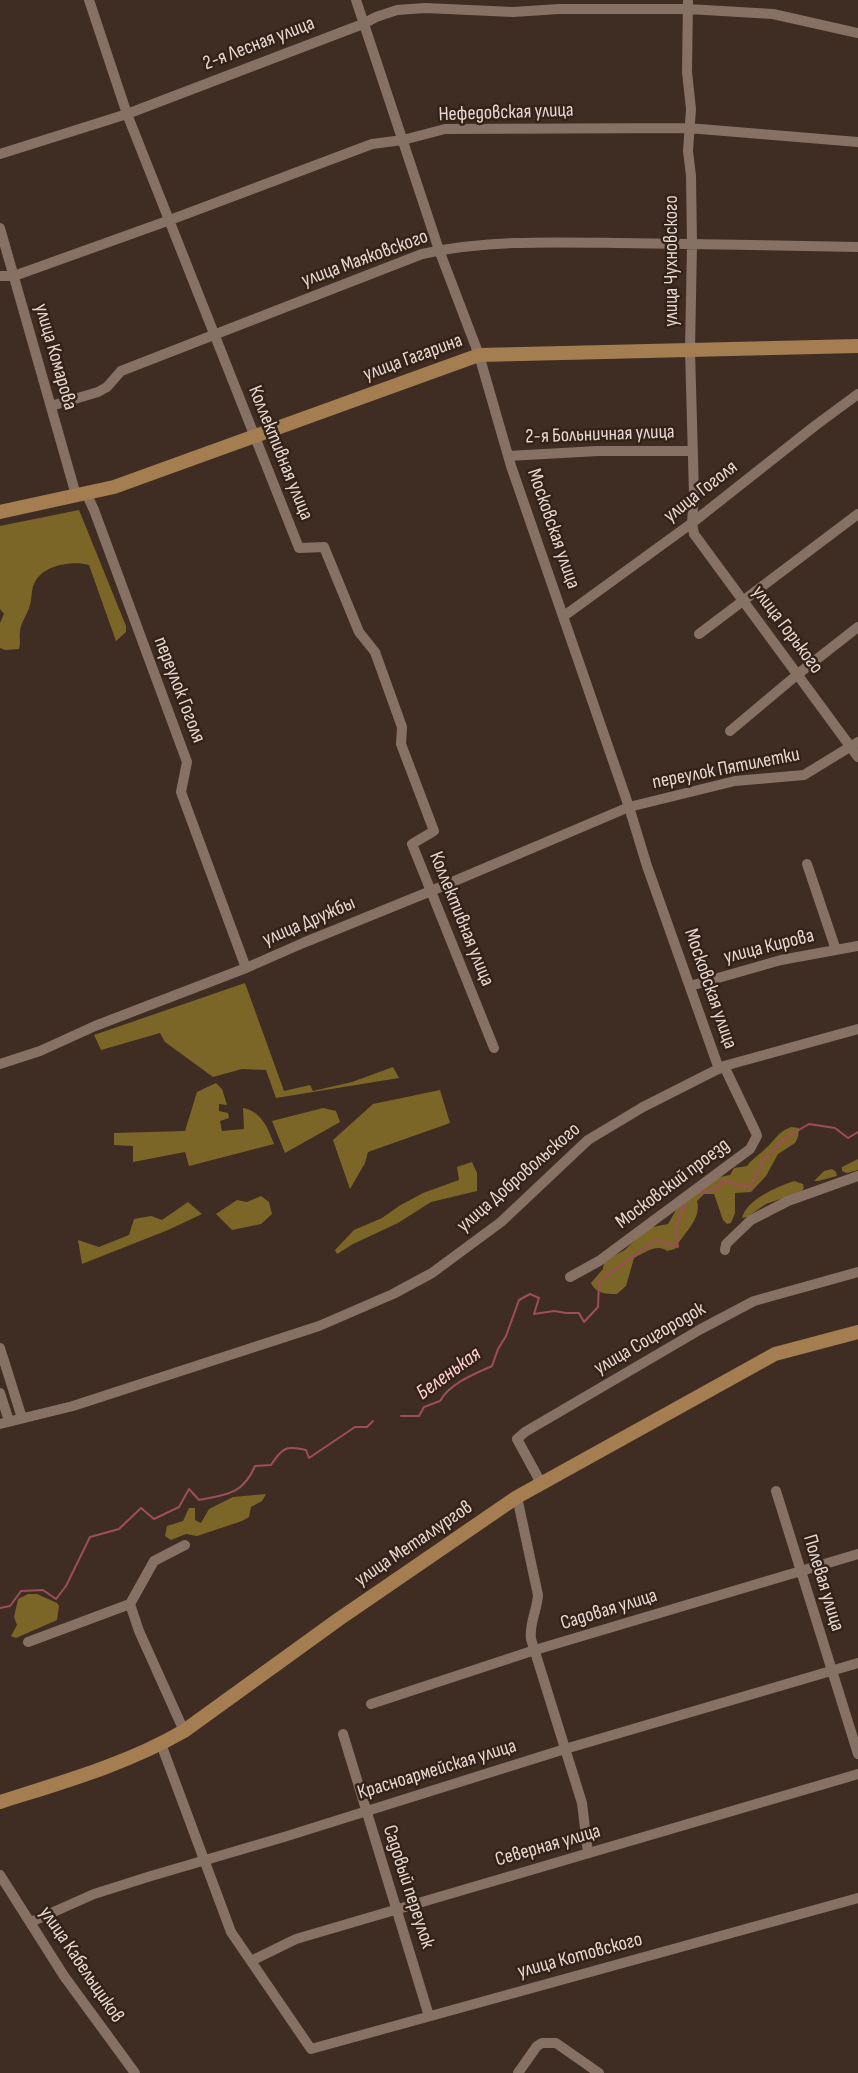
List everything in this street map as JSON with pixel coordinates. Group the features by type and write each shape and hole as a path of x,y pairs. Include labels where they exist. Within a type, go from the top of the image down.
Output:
{"main road":[{"name":"улица Гагарина","path":"0,512 114,487 479,355 858,346"},
{"name":"улица Металлургов","path":"0,1802 89,1775 162,1744 184,1731 339,1619 517,1497 775,1354 858,1332"}],"street":[{"name":"Коллективная улица","path":"89,0 127,114 298,548 324,547 359,632 375,652 402,728 401,744 434,831 412,844 494,1048"},
{"name":"Московская улица","path":"356,0 439,250 479,355 508,456 629,807 647,867 721,1067"},
{"name":"2-я Лесная улица","path":"0,154 127,114 397,10 424,8 513,12 688,5 772,14 858,33"},
{"name":"улица Чухновского","path":"688,5 687,72 692,109 688,128 692,244 690,350 694,494 692,523"},
{"name":"Нефедовская улица","path":"0,276 14,276 372,144 403,140 445,129 688,128 858,141"},
{"name":"улица Комарова","path":"0,228 51,406 81,494"},
{"name":"улица Маяковского","path":"51,406 98,392 107,387 121,371 422,254 439,250 557,242 858,247"},
{"name":"улица Гоголя","path":"564,616 692,523 858,394"},
{"name":"2-я Больничная улица","path":"508,456 598,451 692,451"},
{"name":"переулок Гоголя","path":"81,494 94,510 187,762 181,792 246,968"},
{"path":"699,634 858,514"},
{"name":"улица Горького","path":"692,523 694,534 798,674 854,744 858,757"},
{"path":"730,731 858,627"},
{"name":"переулок Пятилетки","path":"629,807 735,781 804,775 854,744"},
{"name":"улица Дружбы","path":"0,1064 40,1051 95,1026 246,968 629,807"},
{"path":"807,864 836,950"},
{"name":"улица Кирова","path":"690,986 781,960 858,946"},
{"name":"улица Добровольского","path":"4,1422 73,1406 319,1326 393,1294 432,1273 501,1222 588,1140 643,1107 721,1067 858,1029"},
{"name":"Московский проезд","path":"570,1276 598,1261 750,1149 756,1133 721,1067"},
{"path":"725,1250 726,1244 751,1220 788,1201 858,1176"},
{"name":"улица Соцгородок","path":"541,1483 516,1439 525,1432 701,1329 754,1301 858,1272"},
{"path":"0,1348 22,1418"},
{"path":"0,1393 4,1422"},
{"name":"Полевая улица","path":"776,1491 858,1754"},
{"path":"517,1497 538,1595 537,1608 529,1629 582,1803 588,1853"},
{"path":"28,1642 129,1604 154,1561 185,1545"},
{"name":"Садовая улица","path":"371,1704 535,1650 858,1554"},
{"path":"129,1604 184,1731"},
{"name":"Красноармейская улица","path":"31,1922 94,1894 565,1749 858,1663"},
{"name":"Садовый переулок","path":"342,1734 429,2016"},
{"path":"162,1744 231,1932 251,1961"},
{"name":"Северная улица","path":"251,1961 296,1939 858,1774"},
{"name":"улица Кабельщиков","path":"0,1875 64,1976 135,2073"},
{"name":"улица Котовского","path":"251,1961 312,2049 858,1898"},
{"path":"518,2073 534,2049 542,2043 556,2043 599,2073"}],"shaded area":[{"path":"79,510 126,626 126,632 116,641 89,565 75,563 59,565 45,571 35,582 30,605 21,628 19,649 0,648 0,623 4,614 0,609 0,526"},
{"path":"245,983 284,1091 310,1085 313,1091 352,1082 393,1067 399,1078 276,1098 266,1070 242,1069 213,1077 165,1042 160,1033 101,1050 94,1035"},
{"path":"216,1083 222,1089 227,1105 219,1104 219,1111 228,1113 229,1118 220,1121 222,1131 244,1129 243,1108 259,1116 274,1144 189,1166 185,1152 133,1162 133,1146 114,1145 114,1133 185,1131 197,1092"},
{"path":"440,1090 450,1123 368,1152 365,1163 350,1189 333,1140 373,1104"},
{"path":"323,1108 336,1111 340,1122 285,1153 272,1121"},
{"path":"791,1127 799,1128 795,1143 778,1154 766,1176 751,1192 735,1193 735,1213 731,1223 727,1224 723,1220 714,1194 704,1194 697,1201 698,1208 694,1220 675,1249 667,1251 655,1248 634,1258 626,1286 617,1294 602,1293 593,1287 591,1283 603,1269 604,1261 625,1250 647,1228 668,1224 680,1203 715,1178 730,1175 734,1168 747,1166 779,1134"},
{"path":"858,1159 858,1170 847,1173 842,1171 842,1167"},
{"path":"472,1162 477,1173 477,1191 431,1202 398,1223 337,1254 335,1250 354,1230 382,1218 423,1193 459,1180 457,1167"},
{"path":"832,1169 837,1176 814,1181 824,1171"},
{"path":"794,1181 803,1184 804,1188 801,1192 766,1204 742,1218 745,1211 756,1200 771,1190"},
{"path":"261,1196 269,1202 272,1214 261,1224 232,1230 216,1214 237,1200 247,1202"},
{"path":"188,1202 202,1214 82,1264 78,1240 99,1247 129,1235 134,1219 151,1216 162,1220"},
{"path":"266,1494 262,1501 251,1507 249,1517 242,1521 197,1536 186,1534 171,1540 165,1536 167,1526 183,1521 189,1508 195,1508 195,1520 201,1523 209,1509 233,1497"},
{"path":"28,1594 37,1594 57,1603 59,1606 57,1620 16,1638 11,1636 17,1625 14,1617 18,1599"}],"waterway":[{"name":"Беленькая","path":"699,1193 717,1189 722,1181 750,1187 765,1158 787,1137 809,1124 835,1128 848,1138 858,1132"},
{"name":"Беленькая","path":"401,1416 419,1416 424,1407 440,1401 449,1389 492,1366 519,1300 530,1294 539,1298 534,1314 554,1311 579,1313 584,1322 598,1307 599,1281 656,1240 678,1247 676,1227 686,1202"},
{"name":"Беленькая","path":"0,1608 10,1606 21,1591 43,1590 56,1599 66,1586 90,1537 119,1529 141,1508 154,1519 179,1507 189,1489 199,1500 233,1492 245,1482 255,1466 271,1465 285,1449 306,1450 309,1458 355,1427 367,1427 373,1421"}]}
